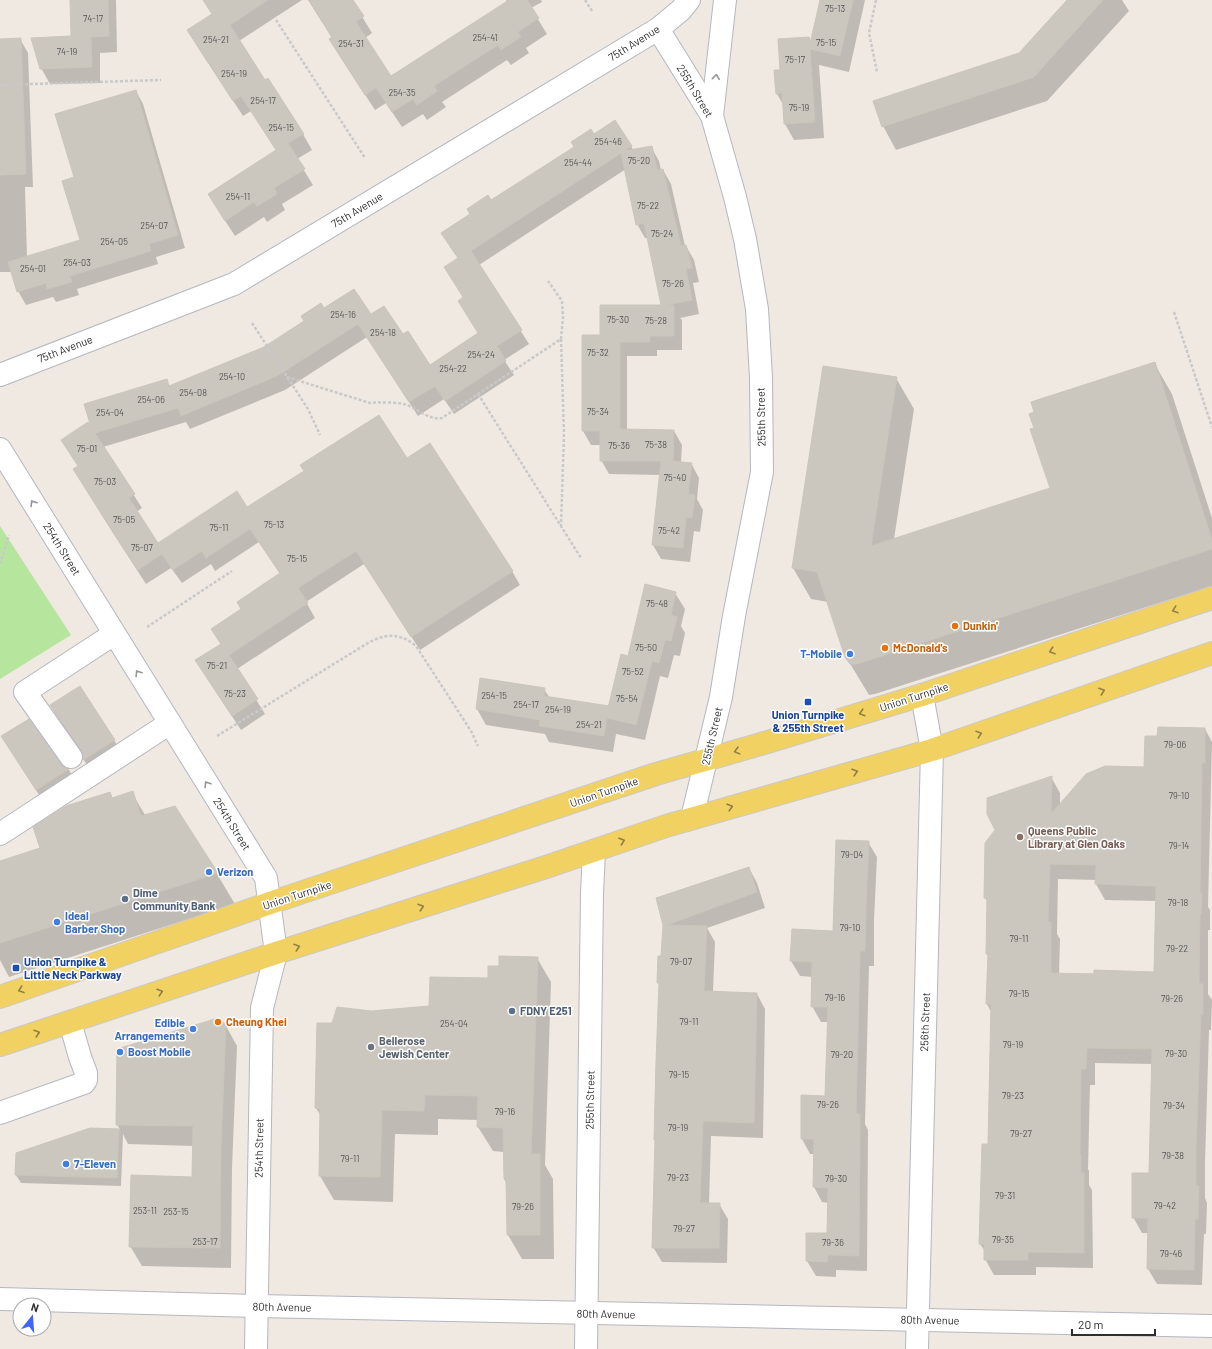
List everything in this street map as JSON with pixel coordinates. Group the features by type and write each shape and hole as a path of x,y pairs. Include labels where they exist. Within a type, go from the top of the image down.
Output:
{"main road":[{"name":"Union Turnpike","path":"0,998 270,904 656,774 922,695 1212,598"},
{"path":"0,1045 276,953 546,867 692,818 932,750 1212,653"}],"street":[{"name":"75th Avenue","path":"0,375 234,284 658,29 681,10 689,0"},
{"path":"712,116 725,0"},
{"name":"255th Street","path":"658,29 712,116 744,232 757,309 760,378 762,472 734,616 721,697 692,818"},
{"name":"254th Street","path":"0,449 266,878 276,953 262,1008 256,1349"},
{"path":"71,757 25,692 114,634"},
{"name":"256th Street","path":"917,1349 932,750 922,695"},
{"path":"0,834 170,723"},
{"name":"255th Street","path":"586,1349 592,899 594,850"},
{"path":"0,1113 84,1083 86,1080 86,1073 70,1022"},
{"name":"80th Avenue","path":"0,1299 587,1314 1212,1326"}],"path":[{"path":"586,0 592,11"},
{"path":"876,0 869,33 877,72"},
{"path":"276,20 365,158"},
{"path":"0,85 161,80"},
{"path":"548,281 562,301 563,317 561,339 564,434 561,526"},
{"path":"1174,312 1212,427"},
{"path":"252,323 308,409 316,423 320,435"},
{"path":"287,377 370,403 379,402 406,405 434,419 442,418 561,339"},
{"path":"478,394 581,558"},
{"path":"0,564 9,536"},
{"path":"147,627 232,571"},
{"path":"217,736 376,638 386,636 409,640 416,646 471,731 478,746"}],"green space":[{"path":"0,526 71,635 0,679"}],"building":[{"path":"70,0 108,0 109,36 91,37 92,67 40,69 31,38 71,36"},
{"path":"203,0 268,0 230,25 265,80 268,78 304,134 288,143 305,169 274,188 277,194 257,206 254,202 225,221 208,194 276,150 241,96 233,101 211,67 211,64 209,64 187,30 212,14"},
{"path":"309,0 353,0 364,16 356,22 391,76 509,0 527,0 539,18 518,32 521,37 501,50 498,45 434,86 437,91 417,105 413,99 392,112 376,88 365,95 329,39 332,37"},
{"path":"820,0 853,0 840,56 810,49 815,122 784,124 782,93 776,94 774,70 780,70 778,39 809,37 810,44"},
{"path":"1067,0 1103,0 1034,77 882,127 873,101 1019,53"},
{"path":"21,38 26,174 0,175 0,39"},
{"path":"136,90 178,235 149,244 151,251 70,276 72,282 47,289 46,283 17,292 8,262 80,240 62,181 74,177 55,114"},
{"path":"615,120 632,146 624,151 652,146 657,170 663,169 681,246 686,245 692,268 686,269 692,300 667,305 674,305 674,336 650,336 650,342 620,342 620,429 674,430 673,461 692,463 688,494 695,495 692,518 686,517 683,548 652,545 661,461 600,461 600,431 582,431 582,335 600,335 600,305 661,305 644,223 636,225 621,153 471,251 522,330 497,346 506,361 445,401 435,386 409,402 358,324 277,376 181,416 178,408 95,433 135,494 129,498 158,543 237,491 247,507 304,471 300,465 379,415 407,458 430,443 513,571 411,637 356,551 298,588 308,603 229,655 258,699 232,716 195,660 221,644 211,629 241,609 237,602 280,573 250,529 206,558 202,551 173,570 162,554 138,570 73,469 78,466 61,440 88,422 91,427 84,404 167,379 169,386 264,347 304,321 301,316 321,303 324,308 354,289 371,314 384,306 403,334 408,331 430,365 478,333 458,301 463,297 444,267 458,258 441,233 470,214 467,209 488,195 491,200 574,147 571,142 591,129 594,134"},
{"path":"1155,362 1212,540 1212,549 857,664 850,664 845,657 817,572 792,568 823,366 897,377 871,546 1050,488 1030,429 1034,428 1029,414 1034,412 1031,402"},
{"path":"645,584 676,592 671,615 677,617 671,641 665,640 659,663 652,661 636,725 607,718 604,736 539,726 540,720 476,709 480,678 545,688 544,696 608,706 621,654 628,656"},
{"path":"80,686 115,740 83,760 81,750 50,705"},
{"path":"29,719 61,764 65,768 69,769 36,790 1,736"},
{"path":"1158,727 1205,728 1205,763 1202,763 1200,893 1202,893 1200,914 1199,984 1203,984 1203,1015 1201,1014 1196,1146 1196,1186 1199,1186 1198,1219 1195,1219 1194,1270 1147,1269 1148,1218 1132,1218 1132,1173 1149,1173 1152,1049 1087,1048 1086,1069 1081,1069 1080,1155 1081,1173 1084,1173 1084,1253 1028,1252 1028,1260 984,1260 984,1244 979,1244 982,1144 988,1144 991,1004 986,1004 988,954 986,954 987,898 984,898 985,843 995,830 987,814 987,798 1052,776 1051,814 1086,774 1105,766 1144,767 1145,736 1157,736","holes":["1050,864 1096,865 1095,884 1156,886 1154,972 1094,970 1094,974 1051,973 1051,922 1048,922"]},
{"path":"133,791 141,816 175,806 218,873 0,943 0,861 40,848 33,827 66,806 110,792 112,798"},
{"path":"836,840 869,841 865,951 860,951 856,1114 860,1114 859,1256 828,1255 827,1262 806,1261 806,1233 827,1233 828,1188 813,1187 814,1139 801,1139 801,1095 825,1096 828,1007 811,1007 812,962 790,961 792,929 833,931"},
{"path":"749,867 757,892 667,925 707,926 704,991 757,993 754,1123 703,1121 700,1203 720,1203 719,1248 652,1248 659,983 657,983 658,956 661,956 663,925 656,898"},
{"path":"499,956 538,957 531,1154 540,1154 540,1235 507,1235 503,1128 477,1127 478,1096 425,1095 424,1111 382,1110 380,1177 319,1176 320,1109 315,1108 317,1023 332,1023 337,1007 371,1011 429,1006 430,977 488,978 488,966 499,966"},
{"path":"218,1018 226,1025 221,1147 220,1248 129,1247 131,1175 192,1177 193,1126 116,1125 117,1049"},
{"name":"7-Eleven","path":"90,1128 119,1129 117,1178 15,1175 16,1153"}],"place":[{"name":"Dunkin'","path":"955,626"},
{"name":"McDonald's","path":"885,648"},
{"name":"T-Mobile","path":"850,654"},
{"name":"Union Turnpike & 255th Street","path":"808,702"},
{"name":"Queens Public Library at Glen Oaks","path":"1020,837"},
{"name":"Verizon","path":"209,872"},
{"name":"Dime Community Bank","path":"125,899"},
{"name":"Ideal Barber Shop","path":"57,922"},
{"name":"Union Turnpike & Little Neck Parkway","path":"16,968"},
{"name":"FDNY E251","path":"512,1011"},
{"name":"Cheung Khei","path":"218,1022"},
{"name":"Edible Arrangements","path":"193,1029"},
{"name":"Bellerose Jewish Center","path":"371,1047"},
{"name":"Boost Mobile","path":"120,1052"},
{"name":"7-Eleven","path":"66,1164"}]}
